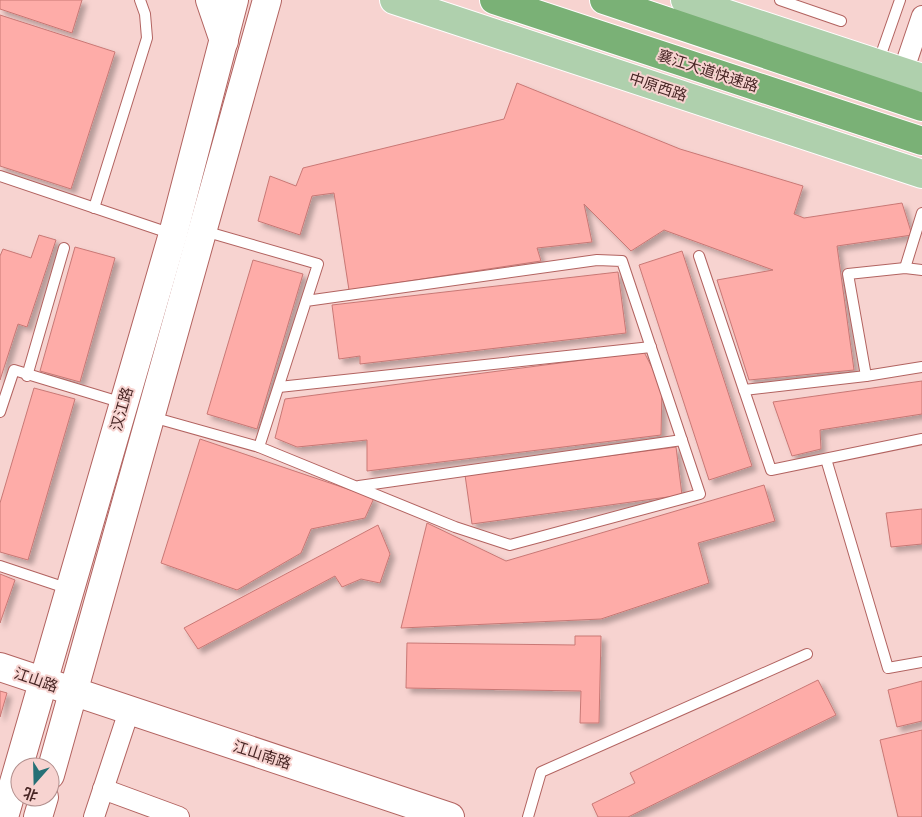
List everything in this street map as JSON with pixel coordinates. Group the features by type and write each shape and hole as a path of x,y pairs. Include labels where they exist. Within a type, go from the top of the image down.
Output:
{"highway":[{"name":"襄江大道快速路","path":"494,0 922,141"},
{"path":"604,0 922,107"}],"main road":[{"path":"210,0 224,41"},
{"name":"汉江路","path":"4,817 173,234 234,0"},
{"name":"汉江路","path":"55,757 267,0"},
{"path":"255,47 281,0"},
{"name":"中原西路","path":"394,0 922,174"},
{"path":"695,2 912,75"},
{"name":"江山路","path":"0,667 73,692"},
{"name":"江山南路","path":"73,692 450,817"}],"street":[{"path":"912,75 922,16"},
{"path":"94,817 129,711"},
{"path":"103,789 179,817"}],"lane":[{"path":"94,208 147,38 145,14 140,0"},
{"path":"780,0 841,20"},
{"path":"878,64 900,0"},
{"path":"0,176 173,234"},
{"path":"905,268 922,213"},
{"path":"203,231 318,264 259,447"},
{"path":"27,376 64,248"},
{"path":"698,256 771,470 922,439"},
{"path":"150,417 259,447 455,527 510,545 700,494 622,261 597,260 306,300"},
{"path":"866,376 848,274 905,268 922,270"},
{"path":"279,387 651,347"},
{"path":"744,390 866,376 922,367"},
{"path":"0,412 14,370 27,376 124,404"},
{"path":"357,487 682,440"},
{"path":"826,459 888,668 922,662"},
{"path":"0,566 70,590"},
{"path":"528,817 541,772 807,654"}],"building":[{"path":"0,0 82,0 72,33 0,9"},
{"path":"0,15 115,52 71,189 0,166"},
{"path":"517,83 680,149 803,186 794,214 804,218 902,203 912,235 837,246 854,370 749,380 717,280 773,270 664,230 631,251 584,204 592,242 537,248 541,261 349,290 334,193 312,196 300,235 258,221 270,176 296,186 303,168 504,119"},
{"path":"39,235 56,240 27,327 18,324 0,380 0,256 3,249 31,258"},
{"path":"75,247 115,258 80,382 40,371"},
{"path":"682,251 752,466 709,480 639,265"},
{"path":"253,260 303,274 257,429 207,414"},
{"path":"618,272 626,333 360,364 360,356 339,359 332,305"},
{"path":"644,352 662,387 661,435 367,471 367,440 297,447 275,438 285,399"},
{"path":"922,381 922,414 820,430 821,449 792,456 773,402"},
{"path":"34,388 75,399 28,560 0,552 0,503"},
{"path":"200,439 374,498 365,518 311,529 301,553 237,590 161,563"},
{"path":"676,447 682,495 472,524 465,475"},
{"path":"764,485 775,521 698,543 709,583 601,619 401,628 427,523 506,561"},
{"path":"922,509 922,544 891,547 886,513"},
{"path":"378,525 390,554 380,583 361,579 342,587 335,576 198,649 184,628"},
{"path":"0,574 15,580 0,623"},
{"path":"575,636 601,636 599,723 580,723 581,691 406,688 407,643 575,645"},
{"path":"818,680 836,715 628,817 598,817 592,804 635,783 630,773"},
{"path":"922,681 922,721 897,727 888,690"},
{"path":"0,691 7,693 0,717"},
{"path":"922,730 922,817 898,817 880,740"}]}
